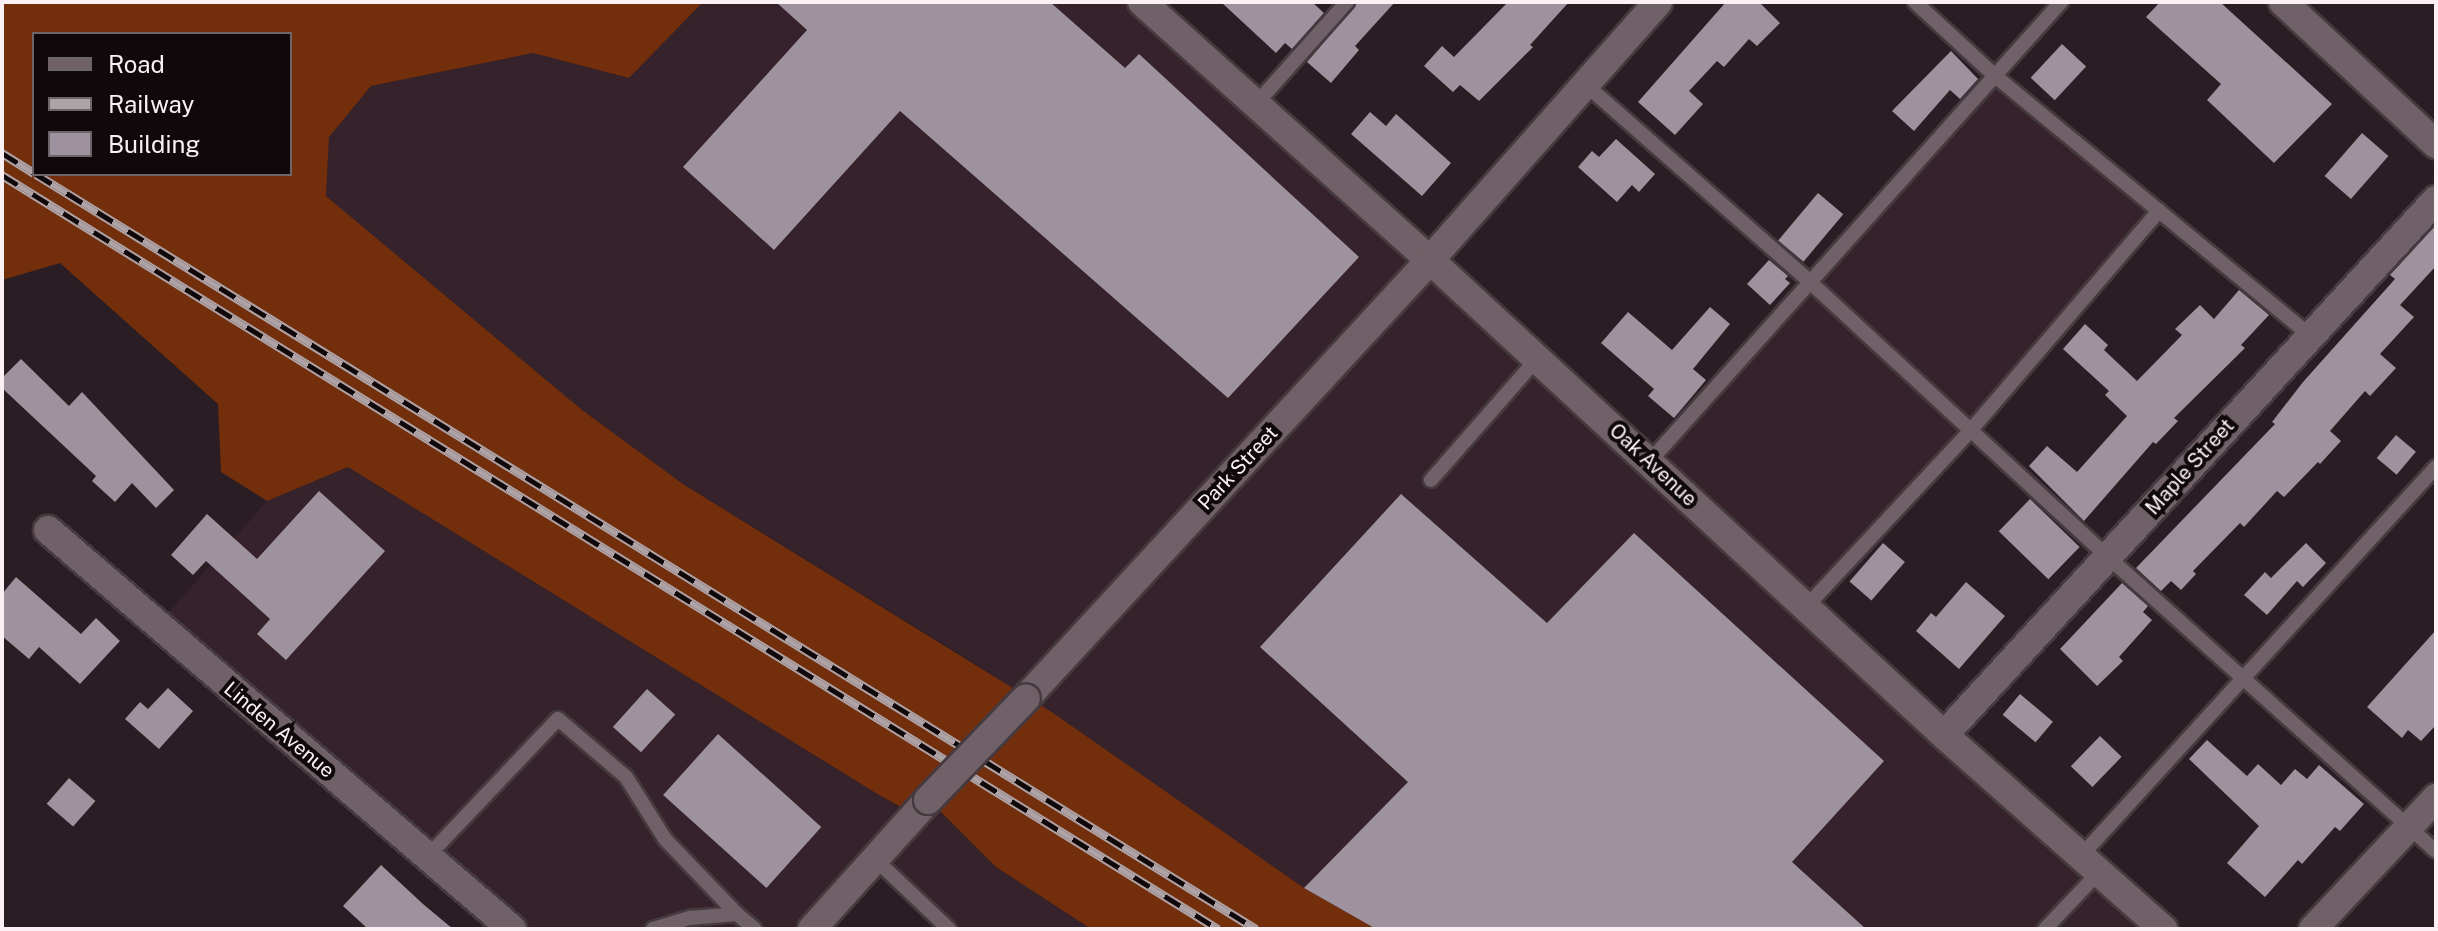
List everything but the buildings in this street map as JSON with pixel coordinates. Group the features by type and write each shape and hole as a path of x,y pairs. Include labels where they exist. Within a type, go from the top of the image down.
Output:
{"street":[{"name":"Oak Avenue","path":"1142,2 1430,260 1944,735 2163,929"},
{"name":"Park Street","path":"812,929 1430,260 1658,2"},
{"path":"2297,10 2436,144"},
{"name":"Maple Street","path":"1944,735 2436,200"},
{"name":"Linden Avenue","path":"48,530 512,929"},
{"path":"2313,929 2436,798"}],"lane":[{"path":"1256,104 1347,2"},
{"path":"1915,2 1994,75 2309,335"},
{"path":"1649,462 2061,2"},
{"path":"1585,84 1810,282 2108,557 2436,851"},
{"path":"1806,607 1971,430 2159,211"},
{"path":"1431,480 1537,359"},
{"path":"2045,929 2090,864 2246,679 2436,467"},
{"path":"427,857 558,719 626,777 665,839 755,929"},
{"path":"875,859 949,929"},
{"path":"653,929 690,918 737,914"}],"shaded area":[{"path":"2,2 703,2 629,78 533,53 371,86 329,137 326,196 582,410 683,484 1053,713 1304,888 1376,929 1091,929 996,867 929,800 915,815 879,795 348,467 267,501 221,472 218,404 60,263 2,280"},
{"path":"703,2 1142,2 1649,462 1994,75 2159,211 1806,607 2163,929 1376,929 1304,888 982,668 683,484 582,410 326,196 329,137 371,86 533,53 629,78"},
{"path":"348,467 879,795 914,815 928,800 996,867 1091,929 949,929 875,859 812,929 512,929 157,626 267,501"}],"railway":[{"path":"2,153 32,172"},
{"path":"2,175 1218,929"},
{"path":"39,176 1256,929"}]}
